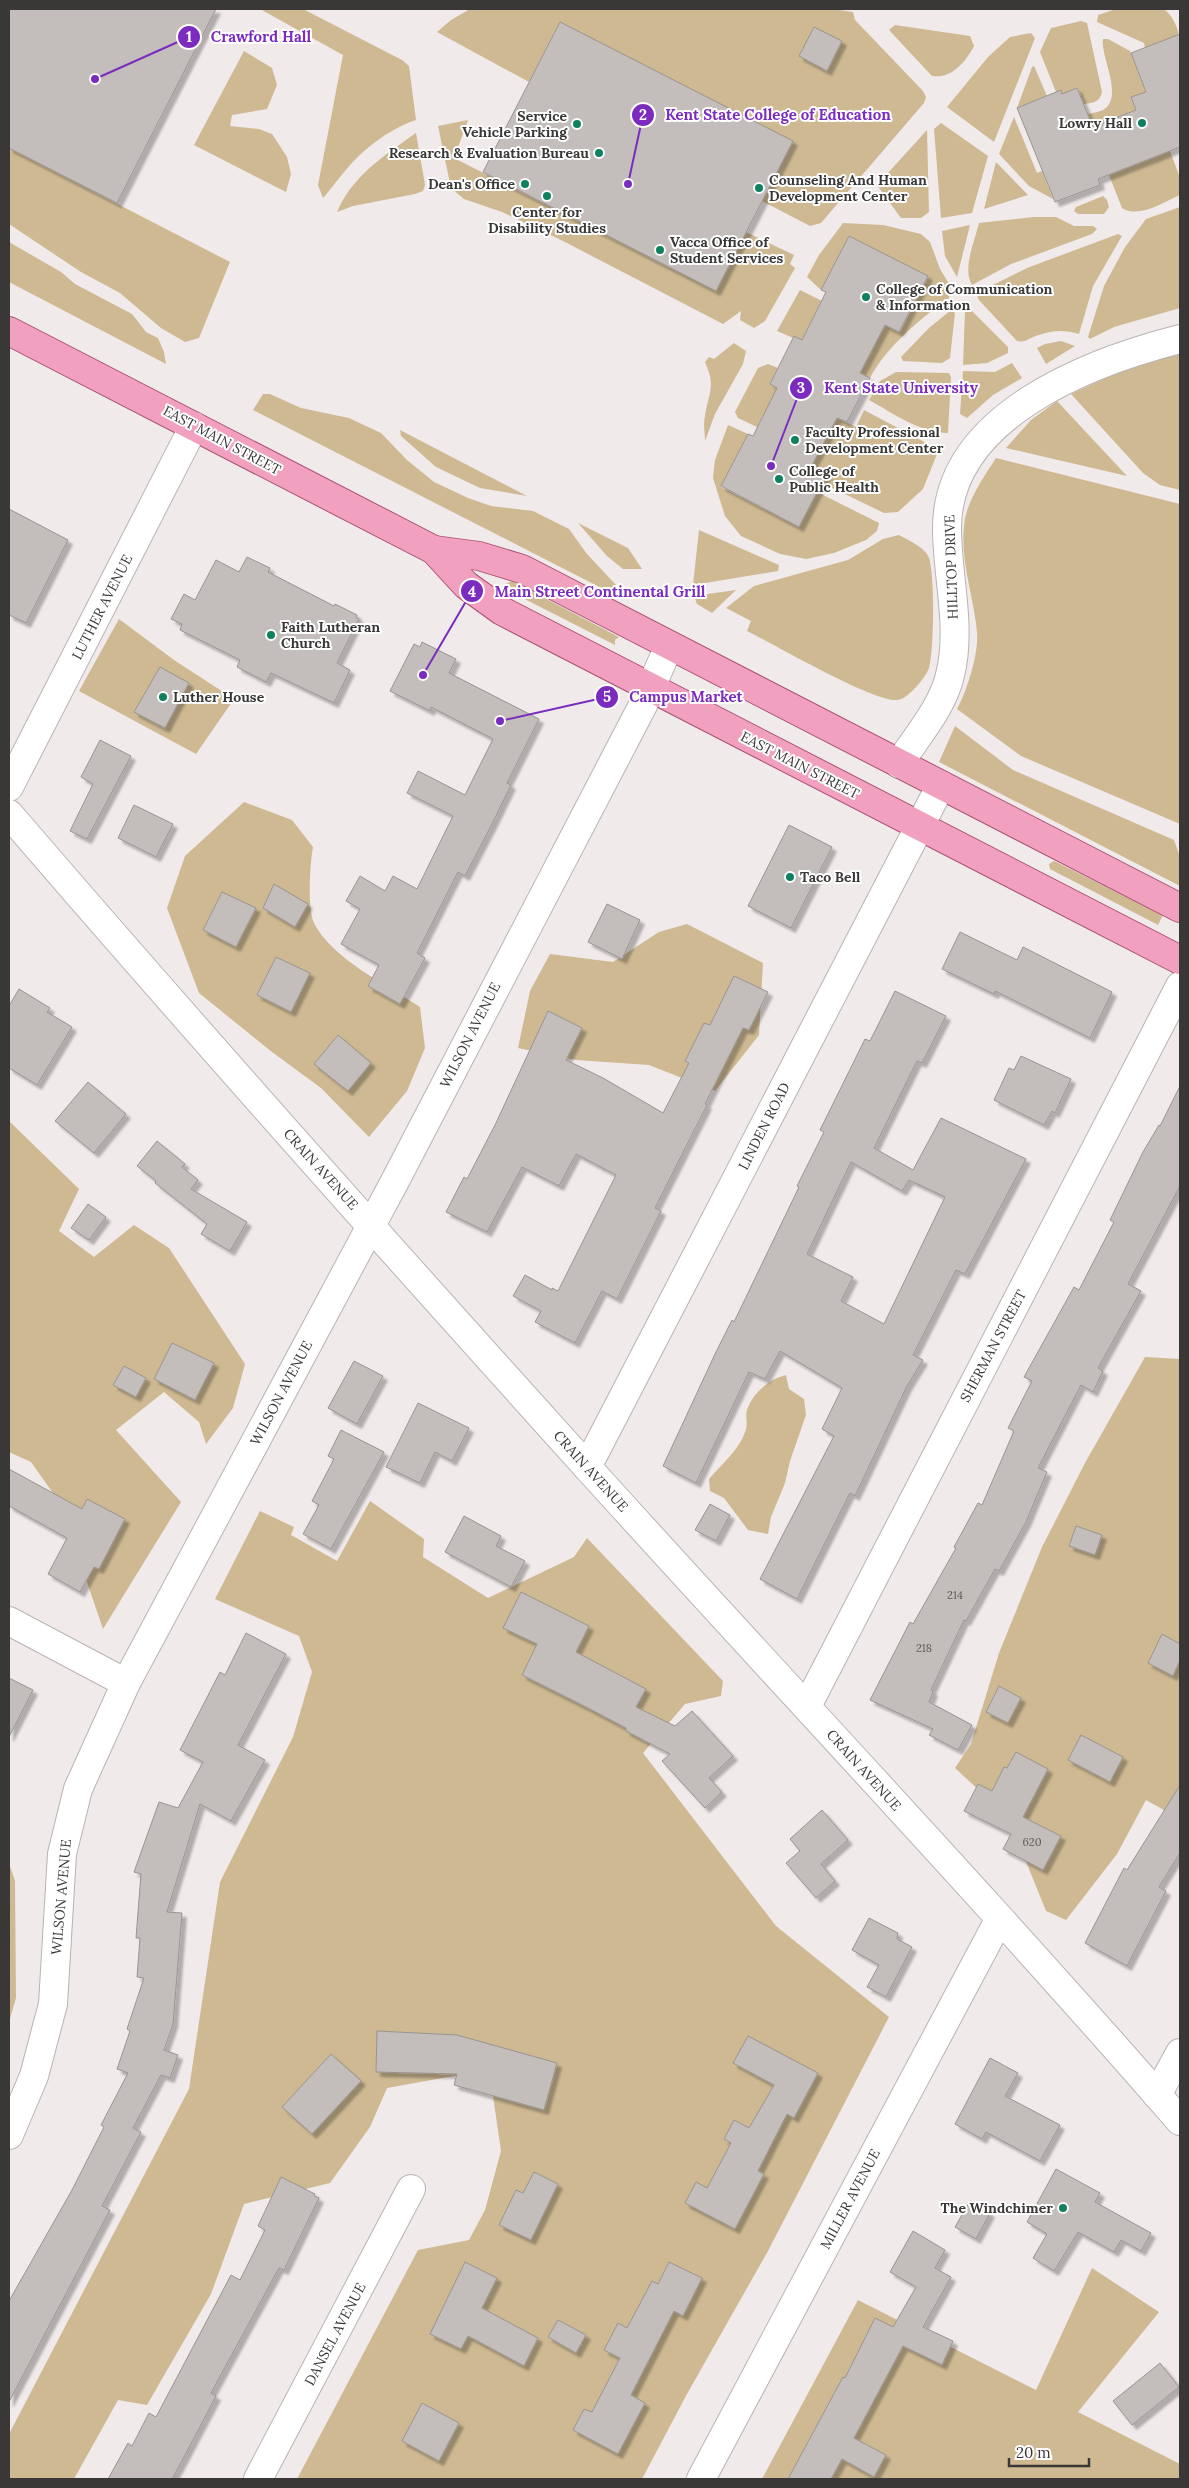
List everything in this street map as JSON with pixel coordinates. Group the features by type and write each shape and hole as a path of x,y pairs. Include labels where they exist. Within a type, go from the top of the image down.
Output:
{"main road":[{"name":"EAST MAIN STREET","path":"9,331 434,550 480,556 522,569 1180,908"},
{"name":"EAST MAIN STREET","path":"434,550 466,585 502,611 1180,960"}],"street":[{"name":"HILLTOP DRIVE","path":"898,764 940,700 950,678 953,660 954,602 947,528 951,493 964,462 990,431 1053,386 1137,350 1180,339"},
{"name":"LUTHER AVENUE","path":"9,787 194,426"},
{"name":"WILSON AVENUE","path":"10,2133 34,2076 53,2004 62,1854 78,1789 126,1683 371,1224 650,688 669,646"},
{"name":"LINDEN ROAD","path":"587,1467 941,785"},
{"name":"CRAIN AVENUE","path":"9,814 127,952 587,1467 807,1706 1180,2121"},
{"name":"SHERMAN STREET","path":"807,1706 1180,986"},
{"path":"9,1620 126,1683"},
{"name":"MILLER AVENUE","path":"701,2479 999,1920"},
{"path":"1157,2095 1180,2053"},
{"name":"DANSEL AVENUE","path":"258,2479 412,2189"}],"shaded area":[{"path":"260,9 303,9 402,60 409,66 416,120 386,134 368,148 352,163 323,198 318,185 343,55"},
{"path":"470,9 832,9 853,12 855,20 923,91 926,97 924,103 821,223 810,226 762,201 792,141 560,22 529,82 437,32 451,20"},
{"path":"1116,9 1164,9 1176,26 1180,46 1176,36 1145,48 1144,43 1097,22 1098,15"},
{"path":"1081,21 1087,23 1102,92 1098,100 1084,104 1077,88 1062,94 1056,92 1040,52 1051,28"},
{"path":"895,25 970,36 974,46 962,64 957,68 945,75 932,76 889,30"},
{"path":"1031,33 1035,38 994,142 947,107 988,57 1010,37"},
{"path":"1103,39 1108,39 1130,51 1146,92 1131,98 1136,110 1090,128 1088,114 1103,110 1109,104 1112,96"},
{"path":"244,51 272,68 277,85 267,109 232,115 230,126 259,129 272,134 287,157 291,174 286,192 194,145"},
{"path":"1034,66 1047,96 1017,108 1032,67"},
{"path":"1014,117 1037,173 1042,171 1053,199 1029,186 999,154"},
{"path":"468,120 454,158 716,291 746,232 794,255 790,264 795,268 765,321 754,328 740,320 741,311 723,324 563,241 502,212 464,199 451,188 438,126"},
{"path":"941,123 988,156 972,213 941,218 934,129"},
{"path":"927,130 929,212 921,218 901,218 877,185"},
{"path":"416,133 425,185 423,191 353,206 337,212 343,199 360,177 381,158"},
{"path":"9,148 230,262 199,338 185,342 161,328 120,293 81,272 9,224"},
{"path":"1170,151 1180,178 1180,195 1144,211 1136,212 1122,208 1109,175"},
{"path":"996,162 1028,195 984,209"},
{"path":"1103,196 1107,200 1109,207 1104,214 1078,214 1074,211 1076,207"},
{"path":"1180,207 1180,308 1114,327 1090,339 1088,337 1104,286 1125,247 1146,219"},
{"path":"1033,217 1056,217 1074,226 1093,226 1097,229 1092,234 1011,264 972,285 968,271 972,246 979,223"},
{"path":"843,223 883,225 921,234 930,242 940,269 951,287 949,298 927,314 894,345 870,378 860,373 885,325 900,332 928,277 849,236 821,290 807,277 819,255"},
{"path":"970,225 957,277 945,256 942,231"},
{"path":"1118,234 1122,236 1093,286 1079,334 1054,331 1028,340 1017,341 978,299 977,293 1027,268"},
{"path":"9,242 61,272 75,284 132,314 146,332 158,338 164,352 166,364 9,282"},
{"path":"800,290 822,301 812,346 777,331"},
{"path":"969,308 1008,347 1008,353 987,363 963,365 965,311"},
{"path":"951,310 955,313 950,358 942,363 903,361 901,357 929,328"},
{"path":"1061,341 1075,346 1046,364 1037,348 1045,344"},
{"path":"734,343 746,351 743,364 715,414 705,441 704,419 711,383 705,362 709,357 714,359"},
{"path":"1180,351 1180,490 1160,485 1143,473 1071,394 1151,357"},
{"path":"1012,363 1022,378 993,395 967,418 960,414 963,371 995,372"},
{"path":"768,364 778,368 770,384 787,393 774,419 764,414 757,427 738,418 735,412 758,368"},
{"path":"896,372 949,373 951,377 948,433 927,430 917,426 869,400 880,381"},
{"path":"263,394 270,394 301,408 349,418 381,433 407,460 434,482 468,498 491,506 533,511 569,529 587,554 617,586 617,596 253,410"},
{"path":"1057,401 1127,476 1006,448 1031,420"},
{"path":"864,410 932,446 937,454 923,489 898,512 884,513 822,483 827,473 812,465 837,418 856,427"},
{"path":"728,425 748,434 721,487 799,527 817,492 879,523 877,531 866,540 834,553 806,559 780,554 741,536 725,516 713,478 715,460"},
{"path":"400,430 527,496 480,488 436,467 401,436"},
{"path":"996,458 1180,504 1180,824 1021,756 957,709 972,672 977,641 964,553 965,517 972,499"},
{"path":"578,523 628,548 642,569 623,569 607,556"},
{"path":"699,530 779,565 778,571 693,585"},
{"path":"899,535 927,554 931,567 933,596 932,645 929,668 916,687 902,699 886,698 868,692 824,672 747,631 751,621 726,608 754,586 848,560 883,539"},
{"path":"512,581 619,637 615,640 615,645 509,591 506,584"},
{"path":"736,590 712,613 697,604 694,596"},
{"path":"119,619 174,660 234,699 196,754 79,691"},
{"path":"955,726 1013,770 1174,840 1180,857 1180,886 939,762"},
{"path":"244,802 292,820 313,847 310,874 310,907 314,923 322,936 333,948 361,970 420,1007 425,1048 407,1091 369,1137 321,1088 272,1052 199,993 167,908 185,856"},
{"path":"1054,861 1163,915 1158,925 1050,869 1049,864"},
{"path":"687,924 763,963 759,1035 715,1091 649,1065 576,1060 518,1048 530,991 550,954 613,962 659,932"},
{"path":"9,1121 79,1189 59,1231 94,1257 134,1225 169,1248 245,1364 233,1408 206,1444 199,1422 164,1392 116,1430 181,1502 103,1629 60,1503 31,1462 9,1452"},
{"path":"1145,1357 1180,1359 1180,1819 1146,1800 1117,1854 1066,1920 1046,1911 1008,1817 955,1768 971,1744 999,1653 1042,1547 1085,1463"},
{"path":"786,1375 789,1389 804,1399 806,1415 790,1461 785,1483 771,1517 768,1534 748,1530 724,1498 710,1491 709,1479 730,1456 744,1436 747,1427 747,1410 753,1398 768,1383"},
{"path":"370,1501 424,1539 423,1557 488,1598 574,1557 587,1538 723,1681 721,1696 685,1704 643,1753 776,1926 889,2017 768,2251 687,2394 642,2479 297,2479 418,2250 469,2240 485,2210 501,2151 493,2096 465,2074 387,2088 370,2127 330,2183 244,2204 211,2294 147,2405 118,2400 74,2479 9,2479 9,2434 189,2089 220,1882 293,1737 312,1672 299,1636 215,1599 260,1511 294,1527 291,1535 337,1561"},
{"path":"9,1863 15,1881 16,1998 9,2022"},
{"path":"1092,2268 1159,2312 1078,2412 1180,2464 1180,2479 762,2479 858,2300 1036,2390"}],"building":[{"path":"9,9 216,9 117,203 9,148"},
{"path":"560,22 793,141 716,291 483,172"},
{"path":"814,27 842,41 827,71 799,56"},
{"name":"Lowry Hall","path":"1180,34 1180,147 1098,179 1100,185 1055,202 1017,108 1061,90 1062,94 1077,88 1093,127 1136,110 1131,97 1146,92 1131,53"},
{"path":"849,236 928,276 899,332 885,325 860,373 870,378 847,422 837,418 812,465 827,473 799,527 721,486 748,434 753,436 777,388 770,384 794,336 802,340 826,292 821,290"},
{"path":"9,509 68,540 26,623 9,615"},
{"name":"Faith Lutheran Church","path":"247,557 270,568 268,572 334,606 335,604 357,615 356,617 359,619 337,663 350,670 334,703 271,673 266,682 237,667 240,660 180,630 182,624 171,619 184,594 195,600 216,560 239,572"},
{"path":"422,642 456,659 449,673 539,719 507,783 511,785 465,876 458,872 417,953 425,958 400,1004 368,986 379,965 341,944 360,909 346,901 360,876 385,891 393,876 417,889 453,816 407,793 418,771 465,795 493,739 431,707 430,711 390,691 414,644 420,647"},
{"name":"Luther House","path":"160,667 189,683 165,728 134,712"},
{"path":"100,740 131,756 87,839 70,831 93,784 81,777"},
{"path":"134,805 173,824 156,857 118,838"},
{"name":"Taco Bell","path":"789,825 832,847 791,928 748,906"},
{"path":"274,884 308,904 295,927 263,908"},
{"path":"222,892 256,908 236,947 203,930"},
{"path":"607,904 640,920 622,959 588,942"},
{"path":"960,932 1017,960 1023,947 1112,992 1090,1038 995,991 994,994 942,969"},
{"path":"276,957 310,973 291,1012 257,995"},
{"path":"734,976 768,992 749,1030 743,1028 705,1104 707,1105 655,1208 661,1211 617,1299 602,1291 575,1343 535,1322 541,1311 513,1296 525,1275 552,1290 552,1288 558,1291 616,1175 576,1154 559,1186 522,1167 487,1232 446,1212 464,1177 467,1179 495,1125 548,1011 582,1028 566,1060 603,1078 663,1113 689,1063 685,1061 704,1023 710,1025"},
{"path":"19,989 50,1008 47,1012 72,1027 37,1085 9,1068 9,1006"},
{"path":"895,991 946,1016 922,1063 917,1061 874,1148 913,1170 941,1118 1026,1159 965,1274 956,1270 913,1355 923,1360 907,1386 855,1496 850,1493 797,1599 760,1579 834,1436 822,1429 842,1388 780,1351 765,1379 749,1372 696,1483 663,1466 715,1354 732,1320 734,1322 799,1187 797,1186 824,1132 820,1130 865,1039 870,1041","holes":["851,1162 902,1191 909,1180 945,1197 884,1324 841,1301 853,1277 807,1254"]},
{"path":"338,1035 371,1063 348,1091 314,1064"},
{"path":"1021,1056 1071,1079 1055,1113 1052,1111 1044,1125 994,1100 1009,1068 1014,1070"},
{"path":"88,1082 126,1114 94,1153 55,1121"},
{"path":"1180,1086 1180,1186 1128,1284 1141,1291 1098,1368 1103,1371 1093,1392 1081,1385 1038,1468 1047,1472 1026,1522 999,1571 995,1569 966,1621 964,1620 931,1690 933,1692 929,1702 972,1725 958,1750 929,1735 933,1729 870,1700 910,1622 913,1624 956,1548 954,1547 978,1503 982,1505 1014,1431 1008,1428 1032,1381 1024,1377 1074,1287 1079,1290 1114,1222 1110,1220 1143,1152 1160,1126"},
{"path":"157,1141 185,1164 182,1167 198,1180 191,1189 247,1222 230,1251 201,1234 207,1224 155,1183 156,1181 137,1166"},
{"path":"88,1204 106,1217 89,1240 71,1228"},
{"path":"172,1343 214,1363 195,1400 154,1379"},
{"path":"354,1361 383,1376 357,1424 328,1408"},
{"path":"124,1366 146,1378 136,1397 113,1385"},
{"path":"418,1403 469,1428 452,1461 435,1452 420,1483 386,1467"},
{"path":"341,1430 384,1452 331,1549 303,1534 319,1505 312,1501 334,1459 328,1456"},
{"path":"9,1469 82,1509 87,1499 125,1519 99,1569 94,1567 80,1592 48,1574 67,1538 9,1506"},
{"path":"710,1504 730,1515 716,1541 695,1530"},
{"path":"464,1516 501,1536 496,1546 525,1561 511,1587 445,1552"},
{"path":"1076,1526 1102,1535 1095,1555 1069,1546"},
{"path":"521,1592 589,1626 576,1652 646,1689 636,1707 675,1726 692,1711 733,1756 709,1778 722,1792 705,1808 662,1761 670,1754 626,1731 626,1728 522,1675 537,1644 503,1628"},
{"path":"246,1633 286,1654 238,1745 265,1760 231,1821 200,1804 167,1912 182,1913 173,2024 164,2050 178,2055 170,2078 161,2075 133,2128 141,2132 102,2206 110,2210 9,2402 9,2301 72,2190 104,2127 101,2125 128,2073 117,2069 130,2031 127,2029 144,1978 137,1977 140,1938 136,1938 141,1874 134,1872 159,1802 178,1808 203,1762 180,1750 220,1672 225,1675"},
{"path":"1162,1634 1180,1644 1180,1660 1173,1676 1148,1663"},
{"path":"9,1678 33,1690 9,1737"},
{"path":"999,1686 1021,1698 1008,1723 986,1712"},
{"path":"1081,1735 1123,1757 1110,1782 1068,1760"},
{"path":"1016,1752 1048,1769 1023,1817 1061,1836 1043,1870 1003,1849 1011,1834 964,1811 978,1784 992,1791 1004,1767 1007,1768"},
{"path":"1180,1785 1180,1853 1159,1887 1166,1891 1127,1966 1085,1943 1124,1868 1127,1870"},
{"path":"822,1810 848,1840 821,1864 835,1881 816,1898 786,1863 800,1851 790,1839"},
{"path":"869,1918 898,1933 897,1939 912,1947 886,1997 867,1987 879,1965 852,1950"},
{"path":"377,2031 457,2035 557,2063 544,2110 454,2085 457,2074 376,2072"},
{"path":"748,2036 818,2073 794,2118 787,2114 758,2171 764,2174 735,2229 685,2203 696,2182 707,2188 731,2143 724,2139 734,2120 749,2128 774,2085 733,2063"},
{"path":"331,2054 361,2081 312,2134 282,2107"},
{"path":"990,2058 1018,2073 1005,2096 1060,2125 1040,2161 986,2132 982,2139 955,2124"},
{"path":"1056,2169 1100,2193 1095,2202 1151,2233 1141,2251 1121,2240 1114,2252 1078,2232 1054,2271 1033,2258 1047,2234 1027,2222"},
{"path":"534,2172 558,2184 531,2240 499,2225 516,2190 523,2193"},
{"path":"281,2177 315,2194 314,2196 319,2198 284,2270 279,2268 211,2393 216,2396 172,2479 108,2479 128,2443 132,2446 149,2413 156,2417 231,2275 240,2280 265,2230 258,2226"},
{"path":"970,2201 990,2213 976,2239 955,2227"},
{"path":"913,2231 945,2250 935,2268 951,2277 923,2327 953,2341 942,2365 903,2346 854,2438 886,2455 874,2477 842,2459 831,2479 788,2479 843,2377 845,2378 875,2318 893,2327 916,2287 890,2272"},
{"path":"465,2262 497,2278 482,2308 538,2338 524,2366 468,2336 461,2349 430,2334"},
{"path":"669,2262 702,2278 683,2316 674,2311 631,2395 645,2403 618,2454 573,2430 584,2409 592,2412 620,2358 604,2350 618,2323 627,2328 652,2281 658,2284"},
{"path":"558,2320 586,2335 576,2353 548,2337"},
{"path":"1160,2363 1179,2387 1132,2425 1113,2401"},
{"path":"422,2403 459,2423 439,2461 402,2441"}],"place":[{"name":"Crawford Hall","path":"95,79"},
{"name":"Lowry Hall","path":"1142,123"},
{"name":"Service Vehicle Parking","path":"577,124"},
{"name":"Research & Evaluation Bureau","path":"599,153"},
{"name":"Dean's Office","path":"525,184"},
{"name":"Kent State College of Education","path":"628,184"},
{"name":"Counseling And Human Development Center","path":"759,188"},
{"name":"Center for Disability Studies","path":"547,196"},
{"name":"Vacca Office of Student Services","path":"660,250"},
{"name":"College of Communication & Information","path":"866,297"},
{"name":"Faculty Professional Development Center","path":"795,440"},
{"name":"Kent State University","path":"771,466"},
{"name":"College of Public Health","path":"779,479"},
{"name":"Faith Lutheran Church","path":"271,635"},
{"name":"Main Street Continental Grill","path":"423,675"},
{"name":"Luther House","path":"163,697"},
{"name":"Campus Market","path":"500,721"},
{"name":"Taco Bell","path":"790,877"},
{"name":"The Windchimer","path":"1063,2208"}]}
